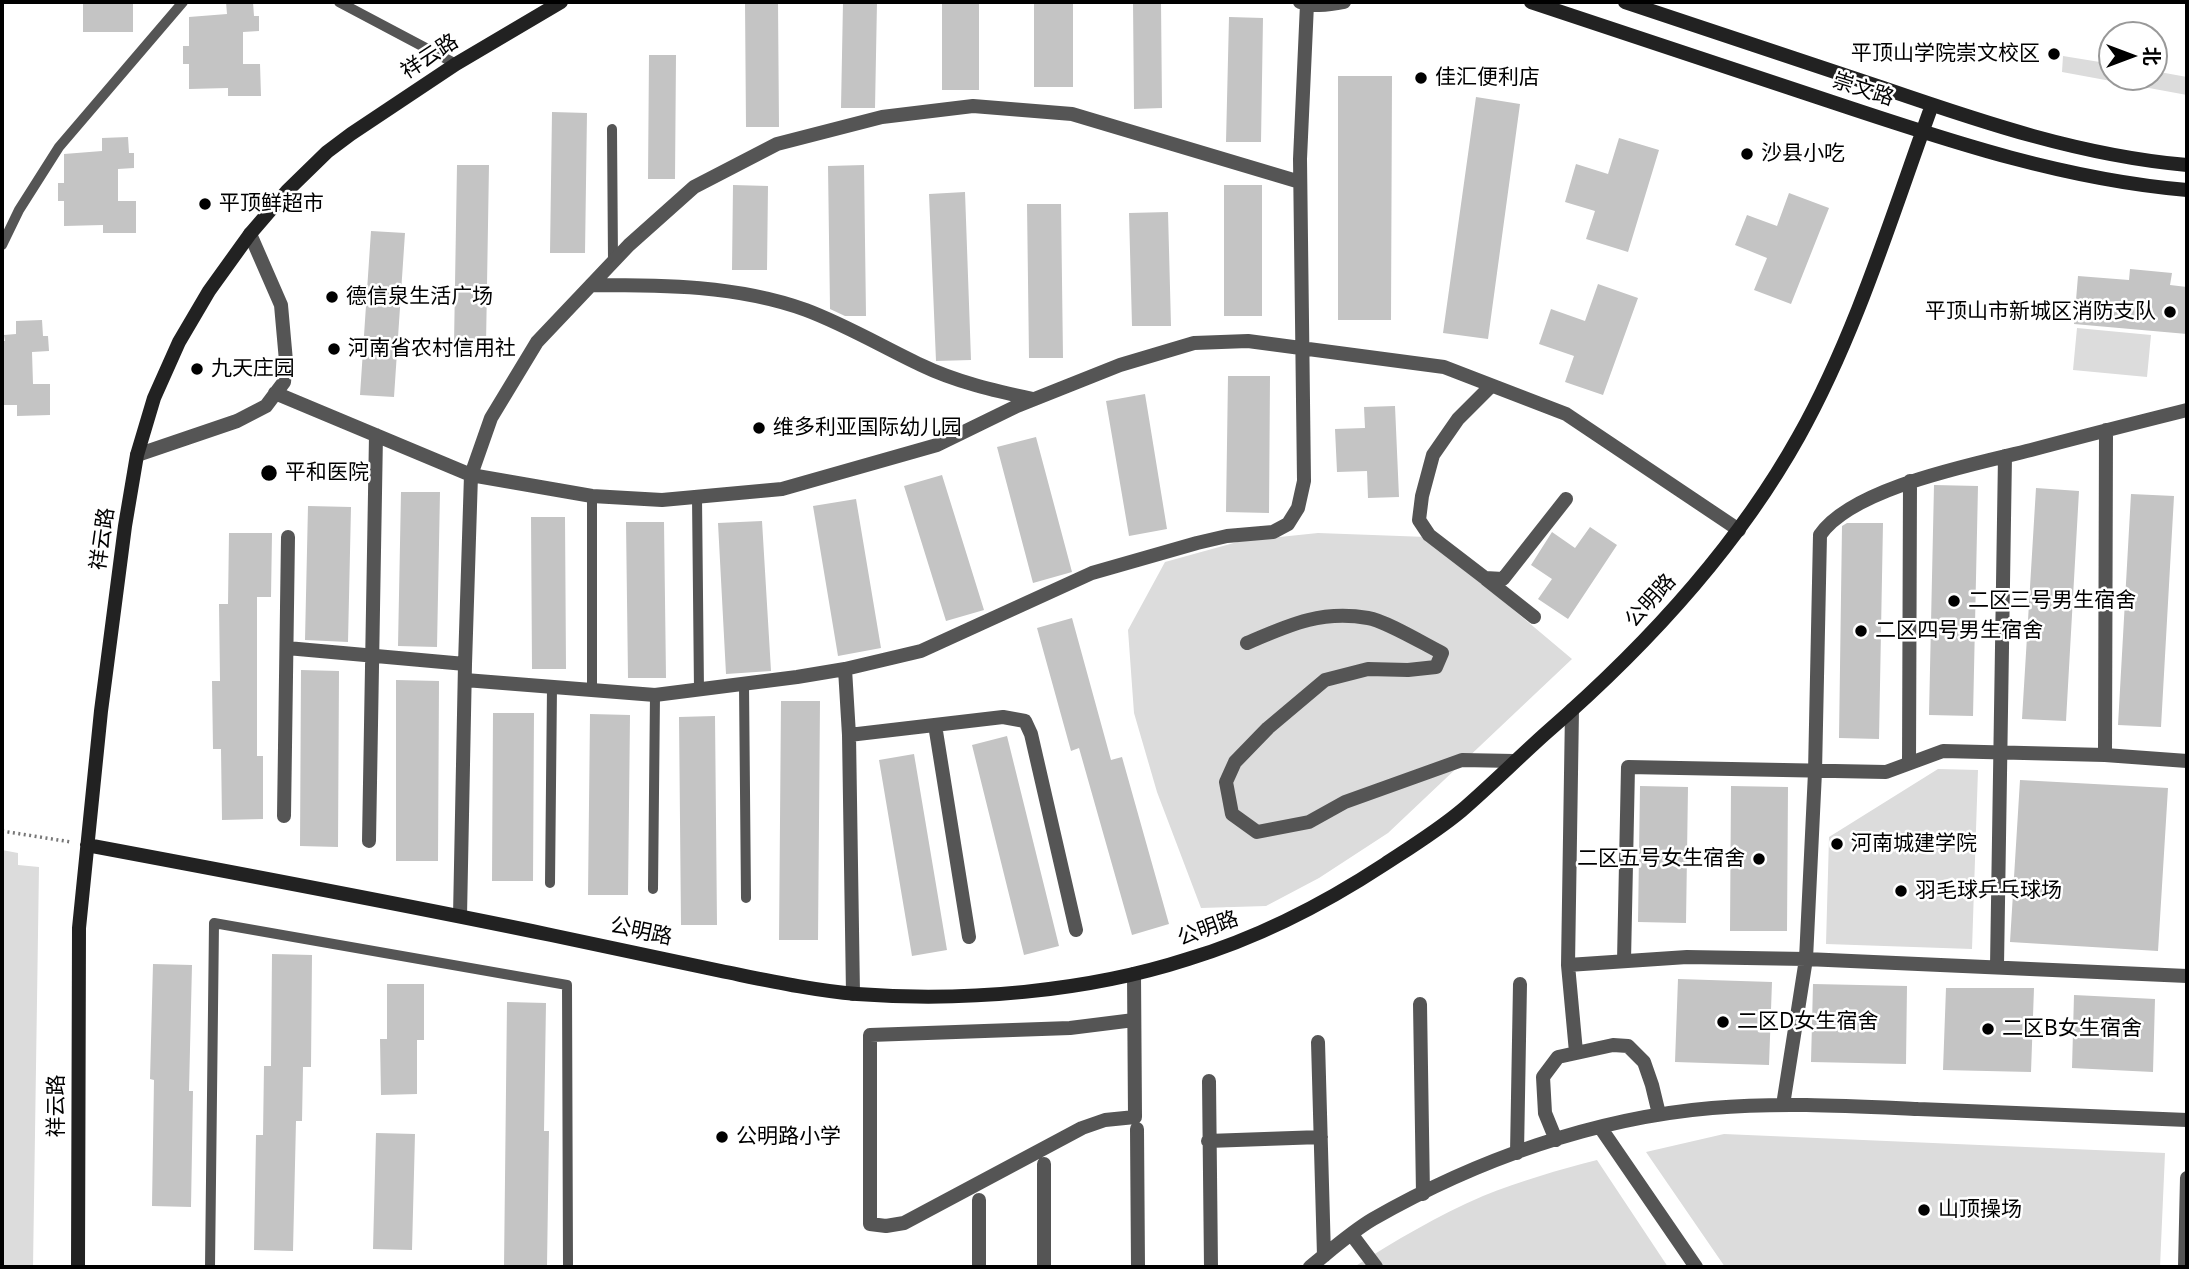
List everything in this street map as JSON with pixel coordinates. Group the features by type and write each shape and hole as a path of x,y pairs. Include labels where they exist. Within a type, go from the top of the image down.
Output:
{"main road":[{"name":"祥云路","path":"78,1267 79,928 125,526 137,455 154,398 179,342 209,291 250,234 287,191 327,152 456,64 561,2"},
{"name":"崇文路","path":"1531,2 1994,155 2098,178 2187,190"},
{"name":"崇文路","path":"1625,2 1991,125 2105,153 2187,165"},
{"name":"公明路","path":"87,845 460,916 778,982 853,994 920,996 1004,993 1058,987 1134,974 1188,959 1256,934 1365,877 1460,812 1572,710 1673,611 1739,530 1797,440 1829,380 1932,105"}],"street":[{"path":"465,680 654,695 744,685 845,669 921,651 1092,573 1227,536 1273,532 1288,524 1298,508 1304,481 1300,182 1303,3 1330,5 1344,2"},
{"path":"460,916 471,475 491,418 537,342 629,245 694,187 777,145 882,117 973,106 1072,114 1300,182"},
{"path":"137,455 237,421 266,406 284,382 286,360 281,305 250,234"},
{"path":"591,285 676,285 758,297 806,310 924,367 989,389 1033,399"},
{"path":"275,393 471,475 592,496 662,500 782,489 937,445 1033,399 1120,365 1194,343 1248,341 1444,367 1566,414 1739,530"},
{"path":"1491,386 1458,419 1433,455 1422,496 1419,520 1429,535 1534,617"},
{"path":"1783,1105 1806,959 1815,772 1820,535 1826,526 1848,509 1910,481 2187,410"},
{"path":"2105,755 2106,430"},
{"path":"369,841 376,435"},
{"path":"1997,966 2005,456"},
{"path":"1909,763 1910,481"},
{"path":"1485,578 1503,579 1566,499"},
{"path":"284,816 288,537"},
{"path":"1247,643 1297,622 1323,616 1370,618 1442,653 1437,667 1368,670 1325,680 1268,728 1234,762 1226,782 1232,814 1257,832 1309,822 1345,802 1462,760 1514,761"},
{"path":"287,648 465,664"},
{"path":"845,669 849,735 853,994"},
{"path":"1572,710 1568,965 1576,1052"},
{"path":"849,735 1003,717 1025,721 1031,734 1076,930"},
{"path":"934,725 970,937"},
{"path":"1624,961 1628,767 1886,772 1943,751 2105,755 2187,761"},
{"path":"1568,965 1687,957 1806,959 2187,976"},
{"path":"1134,974 1135,1117 1105,1120 1082,1128 904,1223 886,1226 870,1224 870,1035 1070,1028 1134,1020"},
{"path":"1517,1153 1520,984"},
{"path":"1420,1004 1423,1194"},
{"path":"1318,1042 1324,1256"},
{"path":"1556,1140 1545,1113 1544,1077 1558,1057 1576,1052 1613,1045 1628,1046 1644,1062 1659,1114"},
{"path":"1209,1082 1211,1267"},
{"path":"1310,1267 1371,1220 1423,1194 1517,1153 1600,1127 1659,1114 1713,1107 1783,1105 2187,1120"},
{"path":"1600,1127 1696,1267"},
{"path":"1137,1129 1138,1267"},
{"path":"1208,1141 1321,1137"},
{"path":"1044,1164 1044,1267"},
{"path":"2185,1267 2187,1178"},
{"path":"979,1200 979,1267"},
{"path":"1352,1235 1376,1267"}],"lane":[{"path":"2,245 19,210 59,147 183,2"},
{"path":"339,2 456,64"},
{"path":"612,129 613,261"},
{"path":"592,496 592,690"},
{"path":"697,497 699,691"},
{"path":"744,685 746,898"},
{"path":"550,883 552,687"},
{"path":"653,889 654,695"},
{"path":"211,1267 215,923 567,985 568,1267"}],"path":[{"path":"2,831 87,845"}],"shaded area":[{"path":"2063,56 2098,62 2098,79 2062,72"},
{"path":"2168,74 2187,77 2187,95 2165,91 2168,91"},
{"path":"2077,328 2151,335 2147,377 2073,370"},
{"path":"1318,533 1427,537 1572,659 1388,833 1319,878 1266,906 1201,908 1157,792 1134,713 1128,630 1165,562 1241,541"},
{"name":"羽毛球乒乓球场","path":"1938,769 1978,770 1972,949 1826,944 1829,837"},
{"path":"2,850 18,853 18,865 39,867 33,1267 2,1267"},
{"name":"山顶操场","path":"1724,1134 2165,1153 2160,1267 1725,1267 1646,1152"},
{"path":"1597,1160 1668,1267 1354,1267 1417,1229 1483,1196 1539,1176"}],"building":[{"path":"83,2 133,2 133,32 83,32"},
{"path":"226,2 253,2 254,16 259,16 259,31 243,32 243,64 260,64 261,96 228,96 228,88 189,89 189,64 183,64 183,46 189,46 189,17 227,14"},
{"path":"745,2 778,2 779,127 746,127"},
{"path":"843,2 877,2 875,108 841,108"},
{"path":"942,2 979,2 979,90 942,90"},
{"path":"1034,2 1073,2 1073,87 1034,87"},
{"path":"1133,2 1161,2 1162,108 1134,109"},
{"path":"1229,17 1263,18 1261,142 1226,142"},
{"path":"649,55 676,55 675,179 648,179"},
{"path":"1338,76 1392,76 1391,320 1338,320"},
{"path":"1476,97 1520,104 1488,339 1443,333"},
{"path":"552,112 587,113 585,253 550,253"},
{"path":"128,137 129,153 134,153 134,168 118,169 118,201 136,201 136,233 103,233 103,225 64,226 64,201 58,201 58,183 64,183 64,154 102,151 102,138"},
{"path":"1619,138 1659,150 1628,252 1586,239 1595,211 1565,202 1576,164 1608,174"},
{"path":"457,165 489,165 486,345 454,344"},
{"path":"864,165 866,316 845,316 830,309 828,166"},
{"path":"733,185 768,186 767,270 732,270"},
{"path":"1224,185 1262,185 1262,316 1224,316"},
{"path":"965,192 971,360 936,361 929,194"},
{"path":"1789,193 1829,208 1791,304 1754,290 1767,258 1735,245 1747,215 1777,226"},
{"path":"1027,204 1061,204 1063,358 1029,358"},
{"path":"1168,212 1171,326 1132,326 1129,213"},
{"path":"371,231 405,233 394,397 360,395"},
{"path":"2130,269 2172,273 2170,285 2187,287 2187,334 2074,324 2078,276 2129,280"},
{"path":"1598,284 1638,298 1603,395 1565,382 1574,356 1539,344 1551,309 1585,321"},
{"path":"42,320 43,336 48,336 49,351 32,352 33,384 50,384 50,415 17,416 17,405 4,405 2,402 2,341 5,341 4,335 16,334 16,321"},
{"path":"1228,376 1270,376 1269,513 1226,512"},
{"path":"1145,394 1167,529 1129,536 1106,401"},
{"path":"1395,406 1399,497 1368,498 1367,471 1337,472 1335,429 1365,428 1364,407"},
{"path":"1036,437 1072,572 1033,583 997,447"},
{"path":"942,475 984,610 946,621 904,486"},
{"name":"二区三号男生宿舍","path":"1934,485 1978,486 1973,716 1929,715"},
{"path":"2036,488 2079,491 2066,721 2022,719"},
{"path":"401,492 440,492 437,647 398,646"},
{"path":"2131,494 2174,496 2161,727 2118,725"},
{"path":"856,499 881,648 838,656 813,506"},
{"path":"308,506 351,507 348,642 305,640"},
{"path":"531,517 565,517 566,669 532,669"},
{"path":"762,521 771,671 726,674 718,523"},
{"path":"626,522 664,522 666,678 628,678"},
{"name":"二区四号男生宿舍","path":"1847,523 1883,523 1879,739 1839,738 1842,526"},
{"path":"1590,527 1617,545 1568,619 1538,599 1552,579 1531,565 1552,532 1575,548"},
{"path":"229,533 272,533 271,597 257,597 257,756 263,756 263,819 222,820 221,749 213,749 212,681 220,681 219,604 228,604"},
{"path":"1072,618 1111,760 1122,757 1169,924 1132,935 1079,748 1071,751 1037,628"},
{"path":"301,670 339,671 338,847 300,846"},
{"path":"396,680 439,681 438,861 396,861"},
{"path":"781,701 820,701 818,940 779,940"},
{"path":"493,713 534,713 533,881 492,881"},
{"path":"590,714 630,715 628,895 588,895"},
{"path":"715,716 717,925 681,925 679,717"},
{"path":"1007,736 1059,946 1024,955 972,745"},
{"path":"914,754 947,950 912,956 879,760"},
{"path":"2020,780 2168,788 2158,951 2010,942"},
{"path":"1640,786 1688,787 1686,923 1638,922"},
{"name":"二区五号女生宿舍","path":"1731,786 1788,787 1787,931 1730,931"},
{"path":"272,954 312,955 311,1067 303,1067 302,1121 296,1121 293,1251 254,1250 256,1135 263,1135 264,1066 271,1066"},
{"path":"153,964 192,965 189,1091 193,1091 191,1207 152,1206 154,1080 150,1079"},
{"name":"二区D女生宿舍","path":"1678,979 1772,982 1769,1065 1675,1062"},
{"path":"387,984 424,984 424,1040 417,1040 417,1094 381,1095 380,1039 387,1039"},
{"path":"1813,984 1907,986 1906,1064 1811,1062"},
{"name":"二区B女生宿舍","path":"1946,988 2034,988 2031,1072 1943,1070"},
{"path":"2074,995 2155,999 2153,1072 2072,1068"},
{"path":"507,1002 546,1003 544,1131 549,1131 547,1266 504,1267"},
{"path":"376,1133 415,1134 412,1250 373,1249"}],"place":[{"name":"平顶山学院崇文校区","path":"2054,54"},
{"name":"佳汇便利店","path":"1421,78"},
{"name":"沙县小吃","path":"1747,154"},
{"name":"平顶鲜超市","path":"205,204"},
{"name":"德信泉生活广场","path":"332,297"},
{"name":"平顶山市新城区消防支队","path":"2170,312"},
{"name":"河南省农村信用社","path":"334,349"},
{"name":"九天庄园","path":"197,369"},
{"name":"维多利亚国际幼儿园","path":"759,428"},
{"name":"平和医院","path":"269,473"},
{"name":"二区三号男生宿舍","path":"1954,601"},
{"name":"二区四号男生宿舍","path":"1861,631"},
{"name":"河南城建学院","path":"1837,844"},
{"name":"二区五号女生宿舍","path":"1759,859"},
{"name":"羽毛球乒乓球场","path":"1901,891"},
{"name":"二区D女生宿舍","path":"1723,1022"},
{"name":"二区B女生宿舍","path":"1988,1029"},
{"name":"公明路小学","path":"722,1137"},
{"name":"山顶操场","path":"1924,1210"}]}
